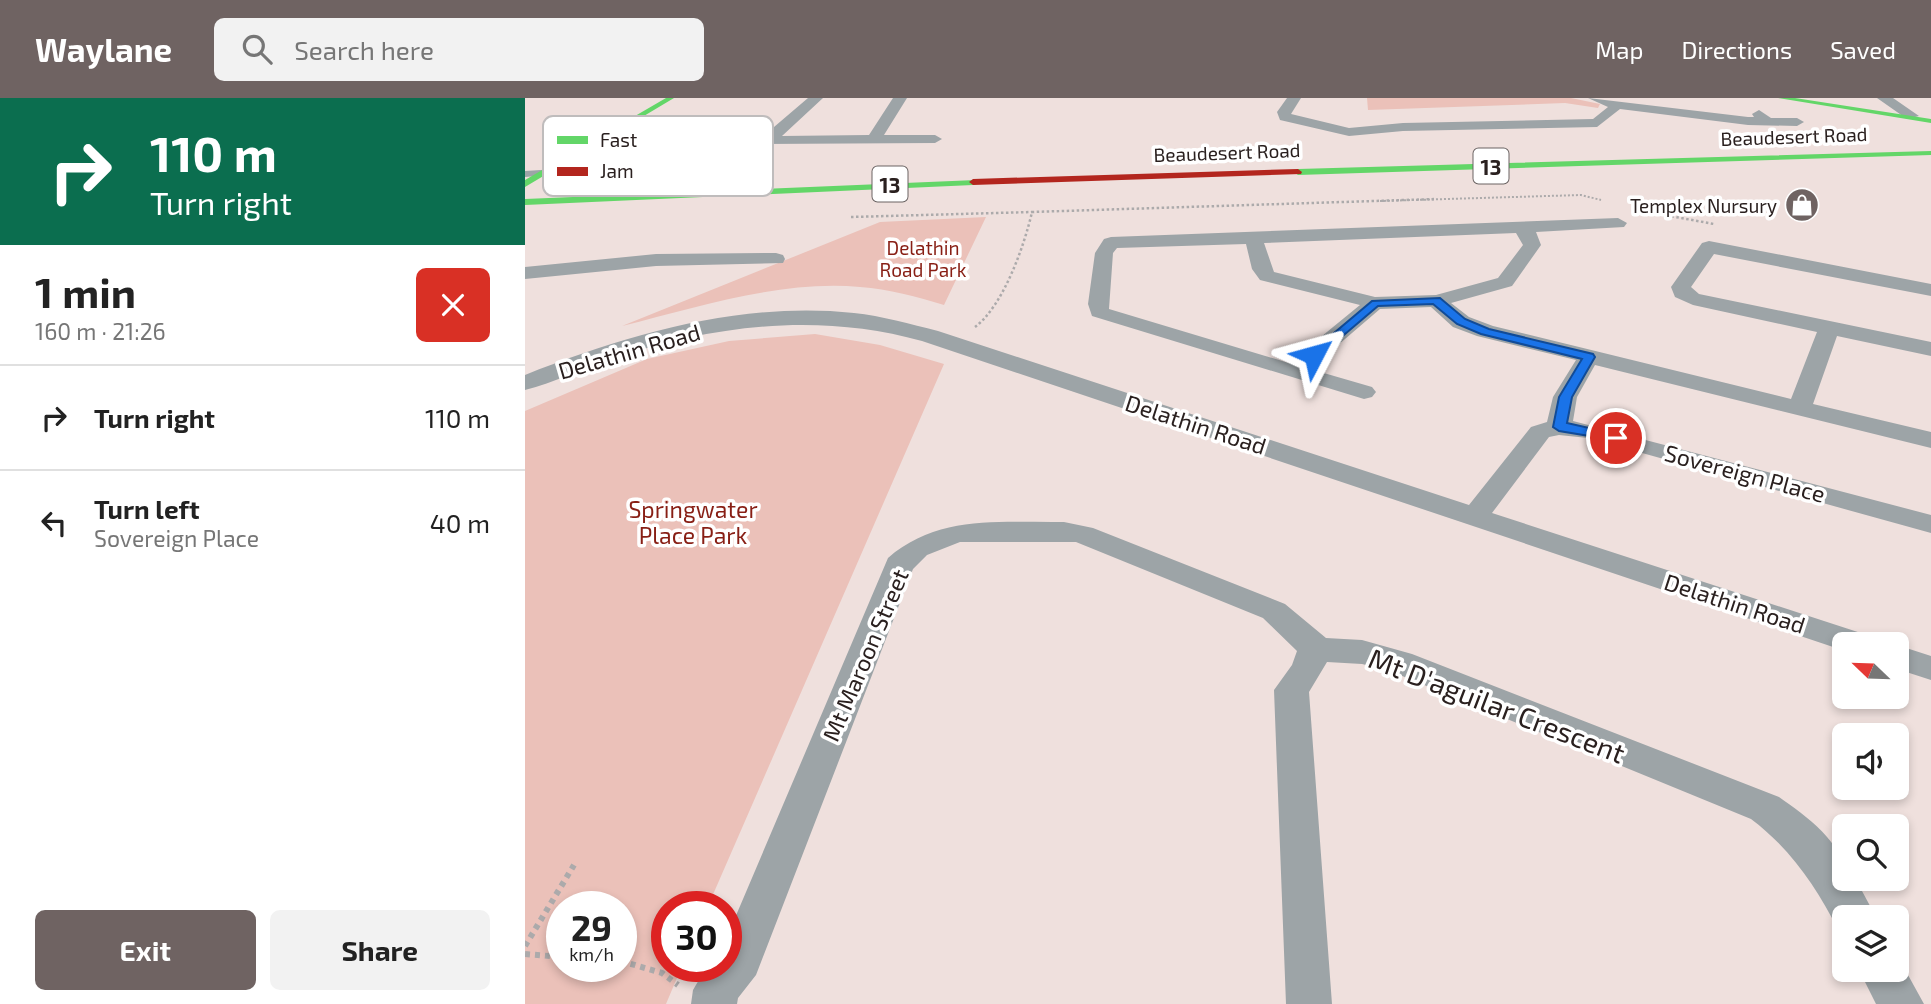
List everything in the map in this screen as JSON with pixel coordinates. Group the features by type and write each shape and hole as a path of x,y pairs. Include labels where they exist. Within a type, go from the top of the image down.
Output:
{"main road":[{"path":"643,116 671,98"},
{"path":"1781,98 1931,121"},
{"name":"Beaudesert Road","path":"773,189 959,181 1931,153"},
{"name":"Beaudesert Road","path":"525,215 927,196 1386,186"},
{"path":"525,201 543,194"},
{"name":"Beaudesert Road","path":"525,201 618,196"},
{"path":"573,217 594,211"}],"street":[{"path":"773,136 817,98"},
{"path":"874,139 900,98"},
{"path":"1294,98 1284,112 1285,117 1349,132 1403,127 1582,125 1597,123 1614,109 1615,105"},
{"path":"1595,98 1615,105 1653,106 1725,119 1763,118 1797,122"},
{"path":"1867,110 1883,98 1912,116"},
{"path":"773,141 935,139"},
{"path":"1364,392 1099,312 1104,253 1111,243 1523,229 1618,223"},
{"path":"1254,238 1267,276 1375,303 1436,301 1505,282 1532,245 1531,237 1523,229"},
{"path":"1931,290 1715,239 1681,287 1682,293 1693,299 1931,349"},
{"path":"525,273 656,260 776,259"},
{"path":"1436,301 1461,321 1485,331 1799,410 1931,440"},
{"path":"1293,371 1375,303"},
{"name":"Delathin Road","path":"525,383 588,359 682,333 771,320 811,318 872,322 930,335 1832,635"},
{"path":"1799,410 1829,329"},
{"path":"1474,517 1540,432 1559,427 1565,397 1589,357"},
{"name":"Sovereign Place","path":"1559,427 1590,431 1931,524"},
{"name":"Mt Maroon Street","path":"700,997 716,990 740,960 898,565 917,549 934,540 973,531 1083,534 1274,611 1315,647"},
{"path":"1309,1004 1291,690 1307,669 1315,647"},
{"name":"Mt D'aguilar Crescent","path":"1315,647 1330,651 1362,652 1400,662 1765,808 1787,822 1822,859 1847,905"},
{"path":"1909,661 1931,668"},
{"path":"1889,982 1901,1004"}],"path":[{"path":"1637,210 1713,222 1715,239"},
{"path":"852,217 1032,212"},
{"path":"525,946 574,865"},
{"path":"525,954 546,956"},
{"path":"637,966 662,973 700,997"}],"green space":[{"path":"1367,98 1571,98 1600,104 1598,108 1565,103 1368,110"},
{"name":"Delathin Road Park","path":"986,217 944,305 871,288 800,287 710,303 622,326 880,222"},
{"name":"Springwater Place Park","path":"815,334 880,345 944,364 715,891 651,891 651,982 675,982 666,1004 525,1004 525,411 647,359 729,341"}],"traffic: fast":[{"path":"640,116 671,98"},
{"path":"1781,98 1931,121"},
{"path":"1298,172 1931,153"},
{"path":"525,184 543,173"},
{"path":"773,191 973,182"},
{"path":"525,202 659,196"}],"traffic: jam":[{"path":"973,182 1298,172"}],"place":[{"name":"Templex Nursury","path":"1802,205"}],"route":[{"path":"1314,355 1375,303 1384,300 1436,301 1461,321 1485,331 1589,357 1565,397 1559,427 1574,427 1616,438"}]}
